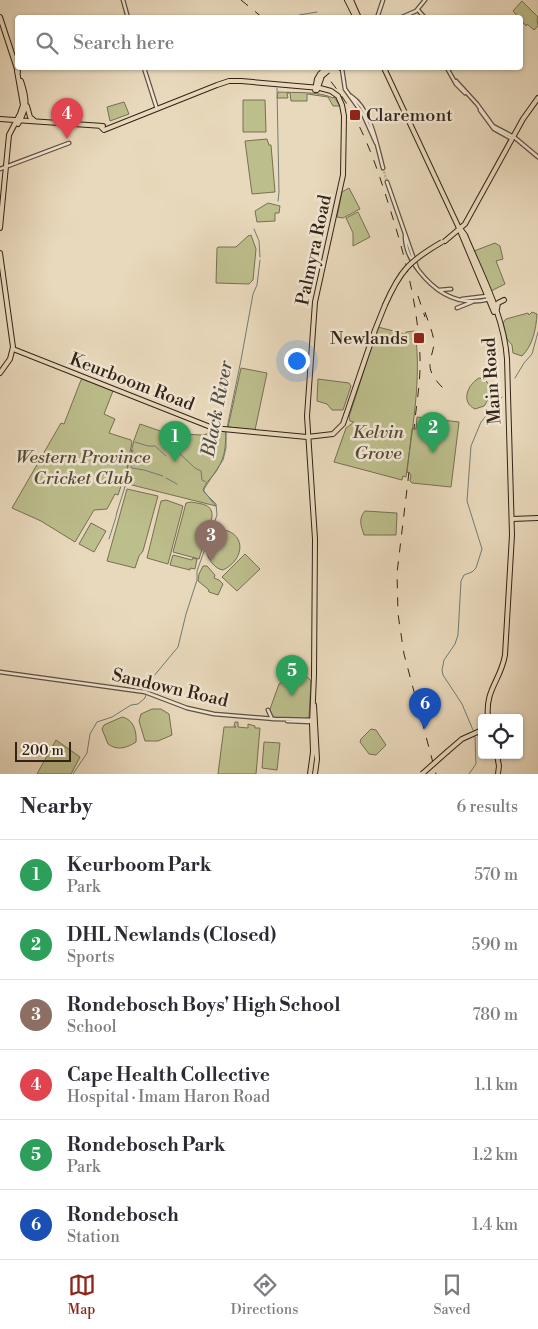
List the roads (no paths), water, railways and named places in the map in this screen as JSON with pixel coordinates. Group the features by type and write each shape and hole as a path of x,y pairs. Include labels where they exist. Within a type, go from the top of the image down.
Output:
{"main road":[{"path":"349,0 356,15"},
{"path":"0,17 15,65"},
{"path":"279,85 311,86 326,70"},
{"name":"Main Road","path":"385,70 461,230 504,334 511,542 506,655 489,694 488,714"},
{"path":"17,71 32,121"},
{"path":"17,71 23,97"},
{"path":"316,89 321,75"},
{"path":"0,118 104,128 232,81 328,90 336,94 342,102"},
{"path":"316,82 316,89"},
{"path":"298,86 331,93 342,102"},
{"path":"11,130 19,120 23,108 23,87"},
{"path":"461,230 470,221 472,213 529,110 538,98"},
{"name":"Palmyra Road","path":"314,721 315,539 308,403 315,302 342,181 344,130 342,102"},
{"path":"9,144 26,104"},
{"path":"0,118 11,122 12,125 0,228"},
{"path":"19,120 32,121"},
{"name":"Keurboom Road","path":"13,350 208,426 226,430 293,436 309,436 335,432 344,423 375,330 396,281 408,265 461,230"},
{"path":"0,253 13,350 9,361 0,373"},
{"name":"Main Road","path":"489,297 504,350 511,519"},
{"path":"497,314 498,304 504,300"},
{"path":"511,519 538,518"},
{"path":"310,774 313,757 314,721"},
{"path":"314,721 316,760 314,774"},
{"path":"422,774 462,739 478,733"},
{"path":"497,759 498,774"}],"street":[{"path":"123,0 127,15"},
{"path":"378,15 383,0"},
{"path":"407,15 418,10 425,0"},
{"path":"418,10 422,15"},
{"path":"145,70 157,109"},
{"path":"341,70 344,86 363,114 376,143"},
{"path":"448,70 496,131 514,139 538,157"},
{"path":"349,95 360,105 372,130 383,168"},
{"path":"372,130 378,134"},
{"path":"0,169 69,143"},
{"path":"387,182 417,268 437,290 449,297 475,301"},
{"path":"437,290 451,289"},
{"path":"461,300 489,297"},
{"path":"457,308 489,297"},
{"name":"Sandown Road","path":"0,672 146,692 195,711 214,714 314,721"},
{"path":"268,710 274,719"}],"waterway":[{"name":"Black River","path":"299,15 317,12"},
{"name":"Black River","path":"277,88 278,201"},
{"name":"Black River","path":"254,229 259,241 260,257"},
{"name":"Black River","path":"227,428 253,294 257,285 260,260"},
{"path":"515,378 532,354 538,332"},
{"path":"473,730 462,704 443,675 442,670 444,660 455,644 458,635 461,581 464,575 476,568 482,549 467,501 471,446 481,422 502,397"},
{"name":"Black River","path":"147,689 153,677 178,647 197,580 197,571 217,515 216,504 204,492 204,489 223,460 226,448 226,432"},
{"path":"135,442 155,446 166,456"},
{"path":"133,450 130,463 132,468 163,476"},
{"path":"173,457 178,452 195,468 201,471 202,480 206,482"},
{"path":"117,512 129,474"},
{"path":"166,478 177,484"},
{"path":"116,516 117,512"},
{"path":"109,539 116,517"},
{"name":"Black River","path":"73,774 87,753 90,734 97,722 112,717 131,705 138,704 145,698 146,694"},
{"path":"469,774 476,764 475,737"}],"tunnel":[{"path":"383,168 387,182"}],"railway":[{"path":"241,0 259,15"},
{"path":"321,70 345,101 364,136 402,248 414,302 419,338 420,375 414,429"},
{"path":"418,296 425,317"},
{"path":"425,312 434,342 430,367 435,379 444,389"},
{"path":"409,472 397,573 398,614 404,654 436,774"}],"place":[{"name":"Claremont","path":"355,115"},
{"name":"Cape Health Collective","path":"67,139"},
{"name":"Newlands","path":"419,338"},
{"name":"DHL Newlands (Closed)","path":"433,453"},
{"name":"Keurboom Park","path":"175,462"},
{"name":"Rondebosch Boys' High School","path":"211,561"},
{"name":"Rondebosch Park","path":"292,696"},
{"name":"Rondebosch","path":"425,729"}],"park label":[{"name":"Kelvin Grove","path":"378,442"},
{"name":"Western Province Cricket Club","path":"83,467"}]}
